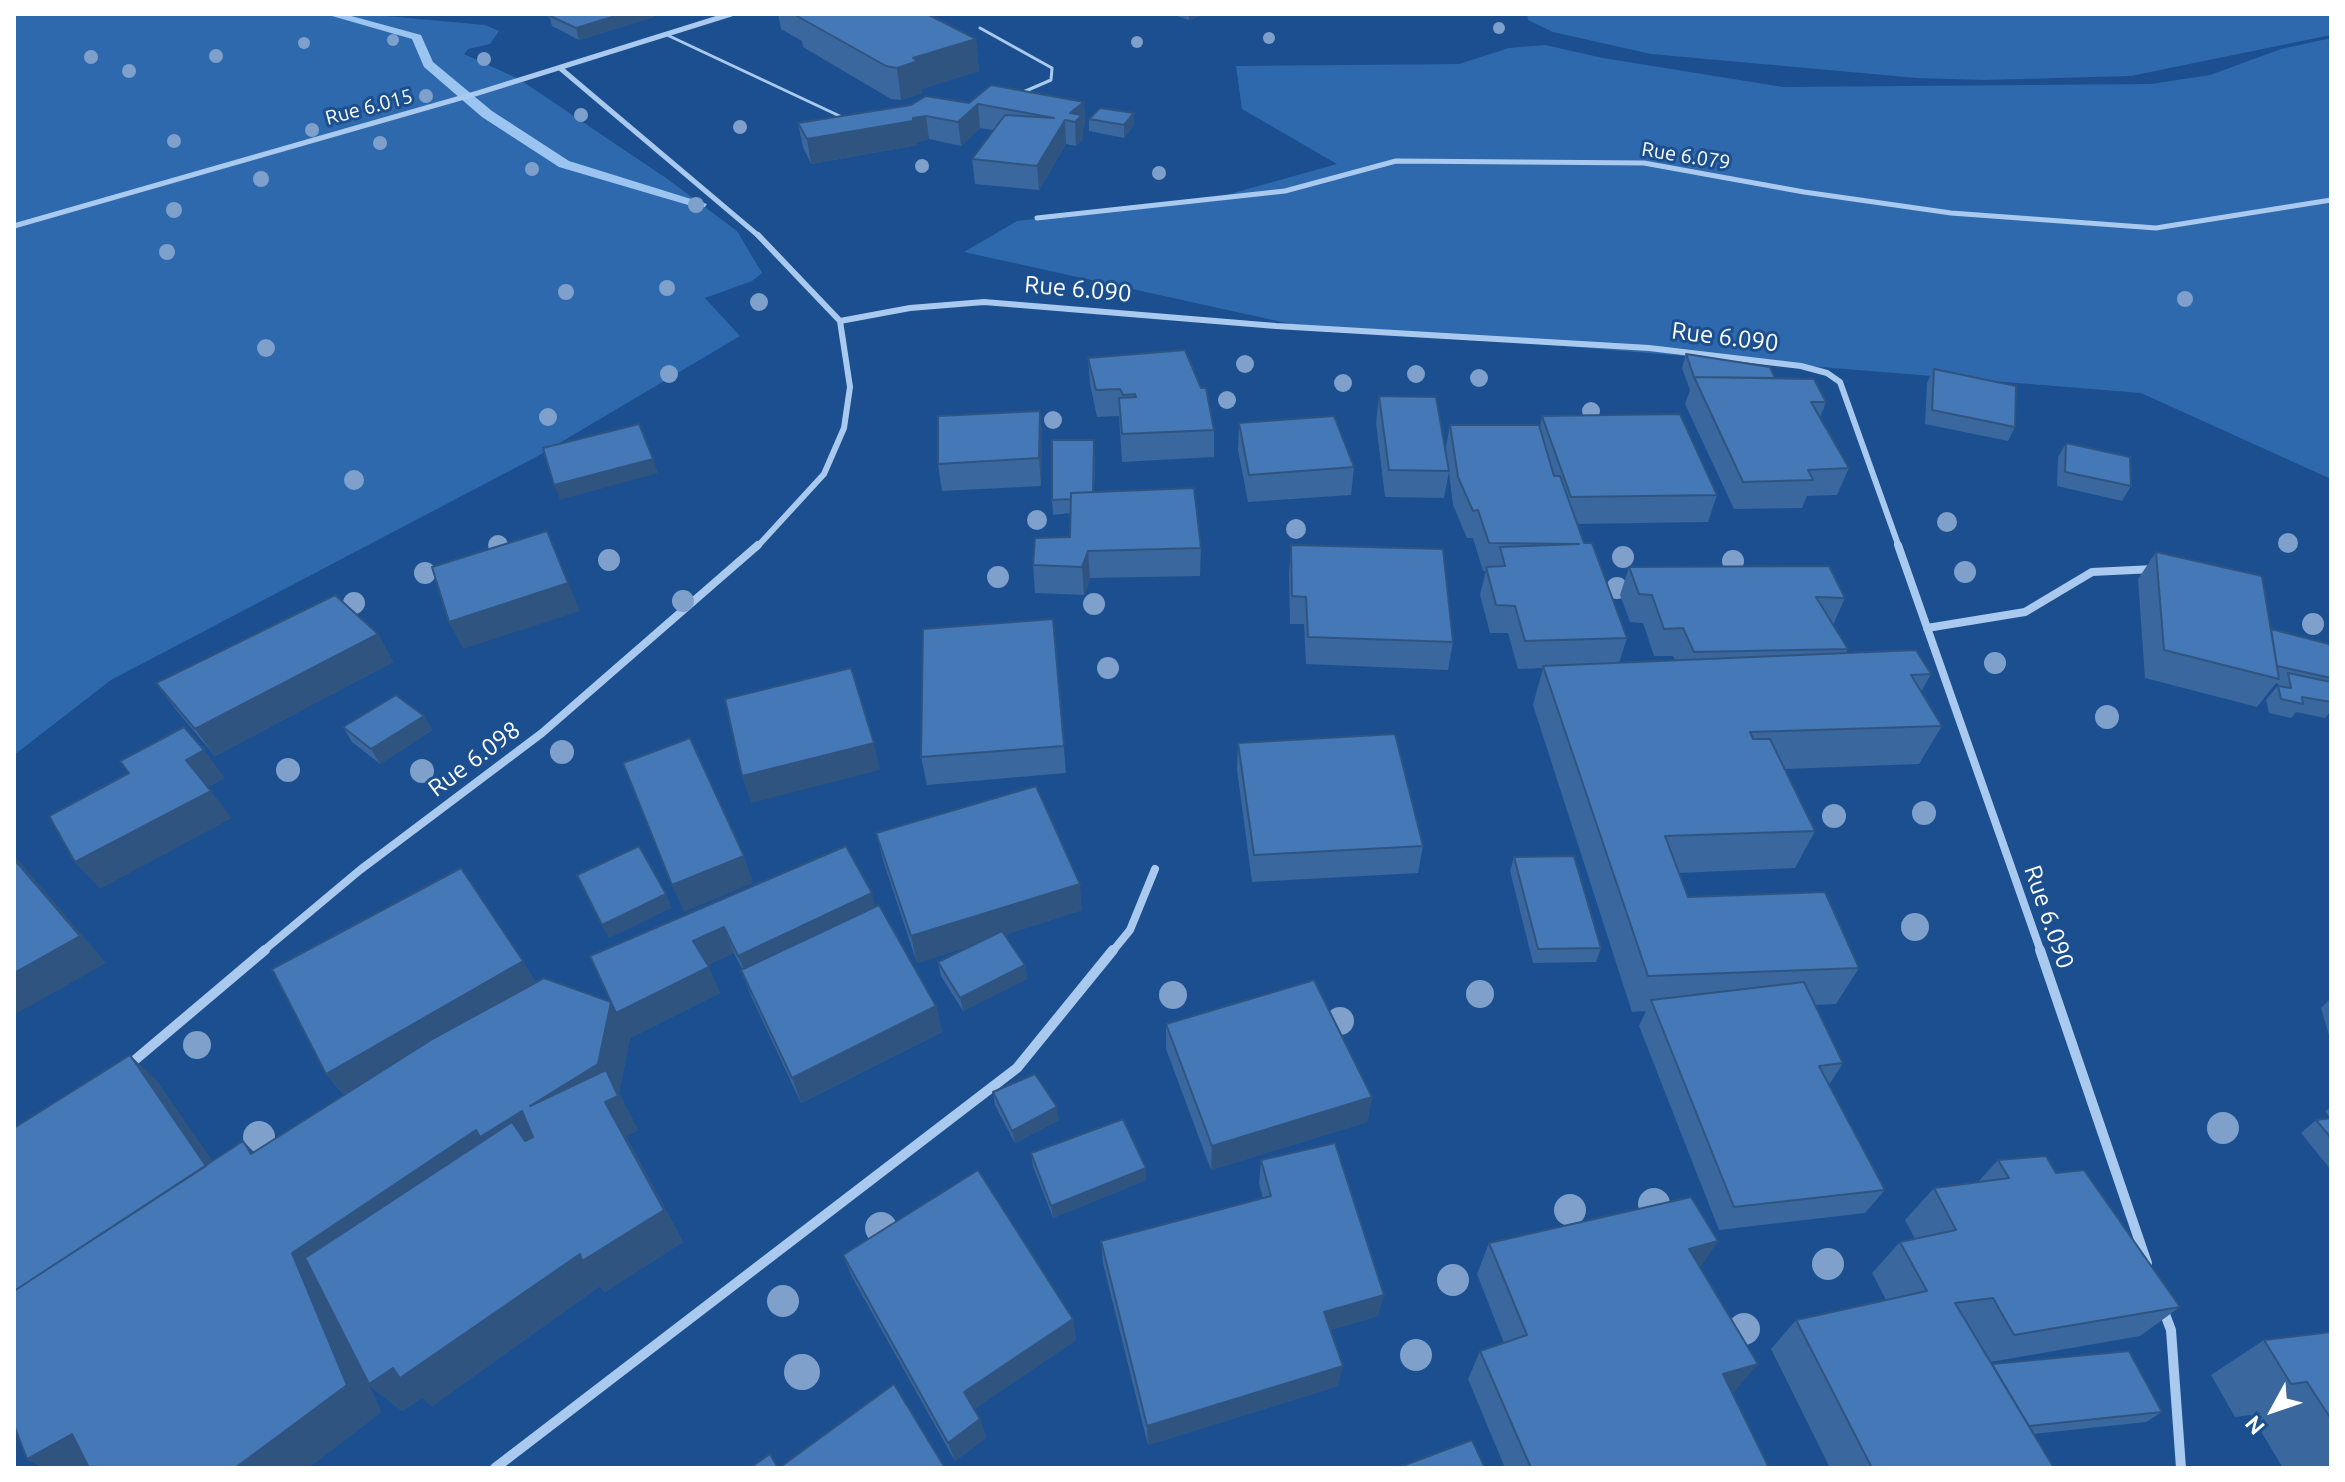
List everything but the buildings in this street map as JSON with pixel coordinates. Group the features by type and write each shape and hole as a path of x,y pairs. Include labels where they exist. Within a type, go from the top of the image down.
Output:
{"street":[{"name":"Rue 6.015","path":"14,226 404,115 731,14"},
{"path":"560,68 745,222 840,321"},
{"name":"Rue 6.079","path":"1037,218 1285,191 1396,161 1644,163 1804,192 1951,213 2156,228 2331,200"},
{"name":"Rue 6.090","path":"840,321 910,308 984,302 1276,326 1649,348 1801,366 1827,373 1840,382 2150,1273"},
{"name":"Rue 6.098","path":"124,1069 360,870 542,733 751,553 824,474 844,428 850,387 840,321"},
{"path":"1927,628 2025,612 2092,572 2143,567 2158,570"},
{"path":"495,1468 1017,1068 1130,930 1155,869"},
{"path":"2161,1302 2171,1330 2181,1468"}],"lane":[{"path":"980,28 1052,68 1051,80 1018,94"},
{"path":"665,34 830,114 852,121"}],"shaded area":[{"path":"14,14 364,14 485,25 499,31 490,44 468,49 464,54 519,79 666,178 737,231 762,273 752,281 705,298 740,336 536,457 111,680 14,755"},
{"path":"1527,14 2331,14 2331,35 2131,76 1984,80 1917,78 1651,54 1553,32 1528,20"},
{"path":"2331,38 2331,479 2141,393 1291,324 964,252 1017,221 1212,199 1337,164 1242,109 1236,66 1459,64 1509,48 1545,45 1603,58 1783,87 2151,84 2210,75 2281,49"}],"waterway":[{"path":"331,14 417,37 428,64 487,114 564,164 700,204"}]}
